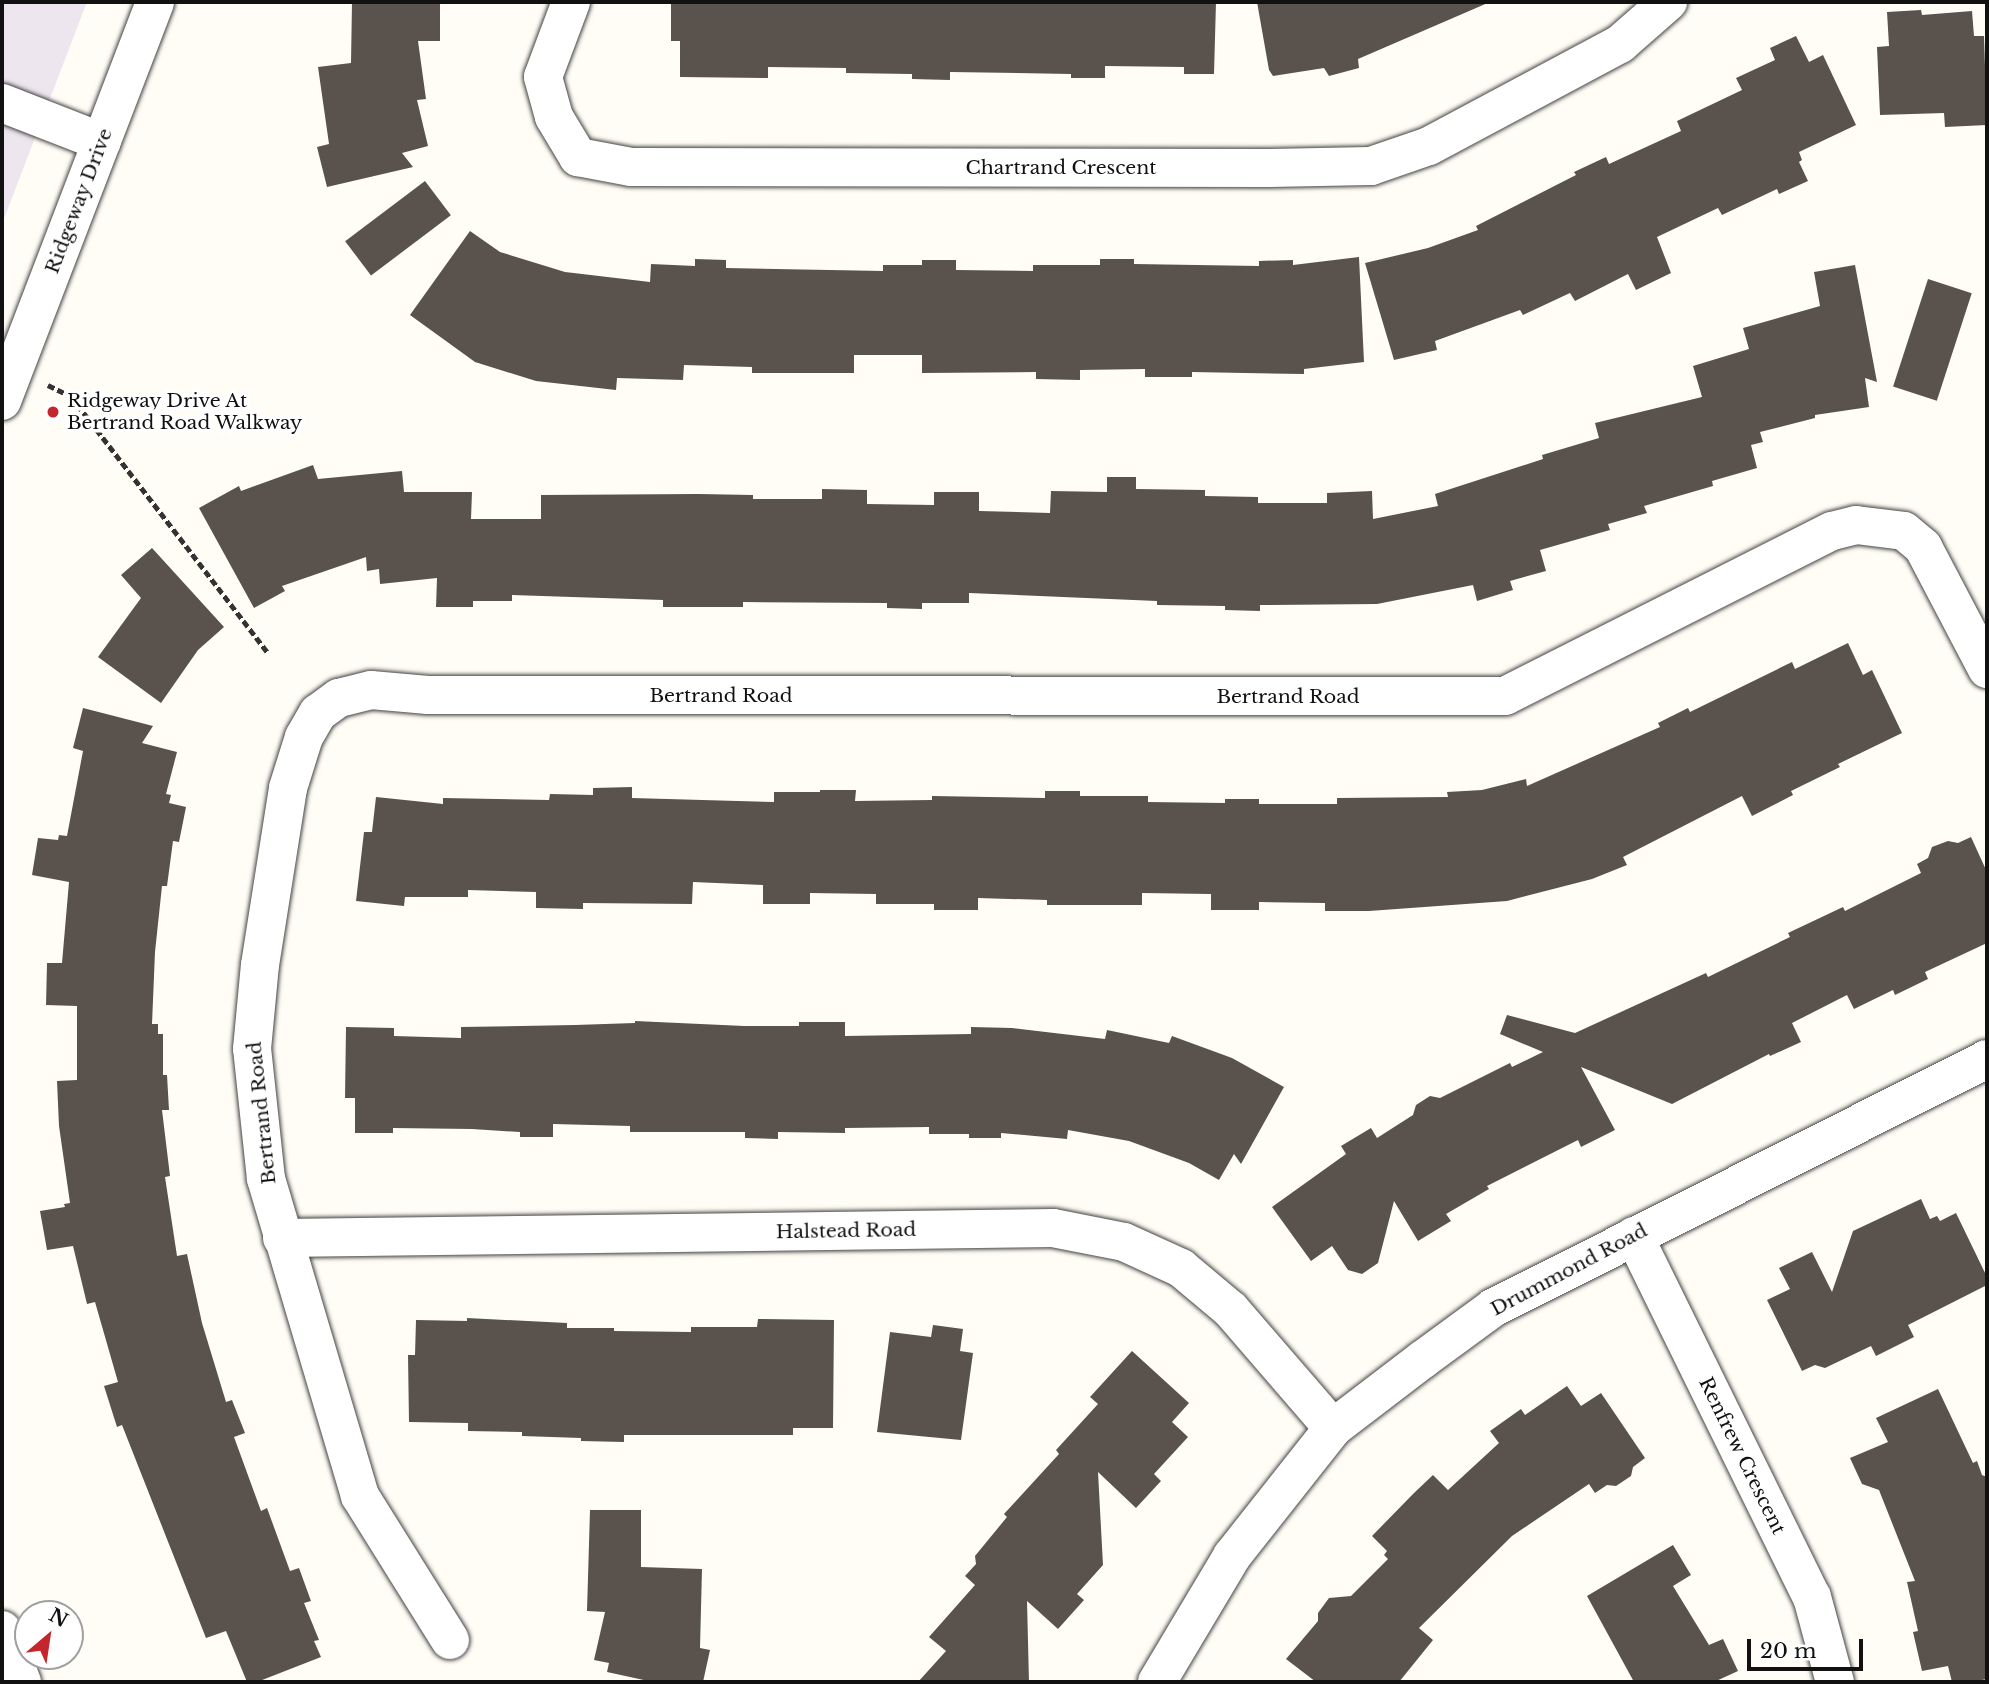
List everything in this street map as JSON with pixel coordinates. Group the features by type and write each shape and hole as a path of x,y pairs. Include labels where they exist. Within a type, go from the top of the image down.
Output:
{"street":[{"name":"Ridgeway Drive","path":"8,384 155,2"},
{"name":"Chartrand Crescent","path":"571,2 543,77 554,117 578,157 631,167 1269,168 1371,166 1429,146 1620,44 1668,2"},
{"path":"2,103 102,142"},
{"name":"Bertrand Road","path":"450,1640 360,1496 266,1179 252,1049 260,965 288,788 304,737 318,713 340,698 371,690 455,696 1505,696 1832,531 1856,525 1904,531 1923,547 1987,669"},
{"name":"Drummond Road","path":"1157,1682 1232,1556 1334,1428 1493,1308 1987,1059"},
{"name":"Halstead Road","path":"282,1238 1053,1228 1124,1242 1181,1268 1231,1310 1334,1428"},
{"name":"Renfrew Crescent","path":"1634,1236 1812,1598 1835,1682"},
{"path":"2,1630 22,1682"}],"path":[{"path":"8,384 71,397 268,653"}],"shaded area":[{"path":"2,2 87,2 2,224"}],"building":[{"path":"352,2 440,2 440,41 418,41 426,99 417,100 428,146 402,153 413,167 327,187 317,147 329,144 318,67 351,63"},
{"path":"671,2 1216,2 1214,74 1184,74 1184,67 1105,66 1105,78 1071,78 1071,74 950,72 950,80 912,79 912,74 846,73 846,68 768,67 768,78 680,77 680,41 671,41"},
{"path":"1257,2 1490,2 1358,59 1359,68 1329,76 1324,68 1273,76 1269,70"},
{"path":"1921,10 1922,15 1972,11 1974,36 1984,36 1987,125 1945,127 1944,113 1880,115 1877,47 1889,46 1887,12"},
{"path":"1796,36 1809,62 1823,55 1856,125 1799,152 1802,160 1799,162 1808,181 1779,194 1777,189 1722,215 1718,208 1657,237 1671,273 1636,290 1628,274 1575,301 1570,293 1523,315 1520,310 1435,341 1437,350 1394,360 1365,263 1428,248 1478,230 1476,226 1576,175 1574,172 1606,157 1609,164 1681,131 1677,121 1742,90 1736,78 1775,60 1770,48"},
{"path":"425,181 451,215 371,276 345,241"},
{"path":"470,231 500,252 565,272 650,282 651,264 695,266 695,259 726,260 726,268 883,271 883,265 922,265 922,260 956,260 956,270 1033,271 1033,265 1100,265 1100,259 1134,259 1134,264 1259,266 1259,261 1293,260 1293,265 1359,257 1364,362 1304,369 1304,374 1192,372 1192,377 1145,377 1145,369 1080,370 1080,380 1036,379 1036,372 922,373 922,355 854,355 854,373 752,373 752,367 684,365 683,380 617,378 616,390 536,381 475,362 410,315"},
{"path":"1855,265 1877,382 1865,378 1869,407 1815,415 1815,418 1760,432 1763,442 1751,445 1757,468 1712,481 1713,486 1644,506 1647,513 1608,524 1610,530 1540,550 1546,571 1510,581 1513,590 1477,601 1473,585 1377,604 1260,605 1260,611 1225,610 1225,606 1157,605 1157,601 969,593 969,603 922,603 922,609 887,608 887,603 743,602 743,607 663,607 663,600 512,595 512,601 473,601 473,607 436,607 437,578 380,584 379,569 367,571 366,557 282,586 285,591 254,608 199,508 239,486 241,491 313,465 318,479 402,471 404,492 472,492 471,519 541,519 541,495 698,494 753,495 753,499 822,499 822,489 867,490 867,504 934,505 934,492 979,492 979,511 1050,513 1051,491 1107,492 1107,477 1136,477 1136,489 1205,490 1205,496 1258,497 1258,503 1327,503 1327,493 1372,491 1373,519 1438,506 1435,494 1543,459 1542,455 1599,438 1595,423 1702,397 1693,366 1749,349 1743,328 1820,306 1814,272"},
{"path":"1928,279 1972,293 1937,401 1893,386"},
{"path":"152,548 224,627 198,650 161,703 98,657 141,598 121,575"},
{"path":"1848,643 1863,675 1872,670 1902,733 1838,764 1840,767 1791,791 1793,795 1752,816 1742,796 1623,857 1627,865 1592,879 1507,901 1369,911 1325,911 1325,903 1259,902 1259,910 1211,910 1211,894 1142,893 1142,905 1047,905 1047,900 978,898 978,910 934,910 934,904 876,904 876,894 810,893 810,904 763,904 763,885 693,882 692,904 583,903 583,909 536,908 536,892 468,890 468,897 405,897 404,906 356,901 364,832 372,832 376,797 443,804 443,798 549,800 550,794 593,795 593,788 632,787 632,798 774,802 774,792 820,790 856,790 855,801 932,800 932,796 1045,798 1045,791 1080,791 1080,796 1148,796 1148,802 1225,803 1225,799 1259,799 1259,804 1337,804 1337,798 1448,797 1447,792 1482,790 1526,779 1527,786 1660,727 1658,723 1688,708 1690,712 1792,662 1795,669"},
{"path":"83,708 153,726 142,743 177,752 166,794 171,795 169,803 186,807 179,842 173,841 167,886 162,886 155,952 152,1024 158,1024 158,1034 163,1034 163,1075 167,1075 169,1110 162,1110 170,1176 165,1177 177,1256 187,1254 202,1323 226,1402 232,1400 245,1433 234,1437 261,1511 267,1508 290,1571 299,1568 311,1601 304,1603 319,1640 314,1641 321,1657 257,1682 247,1682 226,1631 206,1638 122,1425 117,1427 104,1386 118,1382 95,1302 87,1304 73,1246 47,1250 40,1211 65,1207 64,1204 70,1203 59,1126 57,1081 77,1080 77,1006 46,1005 47,963 62,963 69,882 32,875 38,838 58,840 59,835 67,836 83,751 73,748"},
{"path":"1971,837 1987,872 1987,943 1925,972 1928,979 1895,995 1893,990 1854,1009 1847,995 1792,1023 1801,1042 1770,1056 1769,1054 1672,1104 1581,1067 1615,1130 1581,1147 1578,1140 1487,1186 1489,1189 1446,1214 1451,1221 1418,1241 1394,1201 1378,1263 1362,1274 1348,1270 1332,1246 1311,1261 1272,1207 1346,1154 1341,1146 1371,1128 1377,1138 1413,1115 1416,1105 1430,1096 1440,1098 1510,1063 1512,1067 1543,1052 1500,1034 1507,1015 1575,1033 1706,973 1708,977 1790,937 1788,933 1843,907 1845,911 1921,873 1917,864 1928,858 1932,847 1948,841 1958,843"},
{"path":"635,1021 744,1026 799,1026 799,1022 845,1022 845,1036 971,1034 971,1027 1012,1028 1105,1039 1107,1030 1169,1043 1172,1036 1232,1058 1284,1087 1241,1164 1234,1154 1219,1180 1189,1163 1129,1141 1068,1130 1067,1139 1001,1133 1001,1138 969,1138 969,1134 929,1134 929,1127 845,1128 845,1133 778,1132 778,1139 745,1138 745,1132 630,1132 630,1126 553,1124 553,1137 520,1137 520,1132 472,1129 393,1128 393,1133 355,1133 355,1098 345,1098 346,1027 394,1028 394,1036 461,1038 461,1027"},
{"path":"1921,1199 1930,1219 1937,1216 1940,1221 1956,1213 1987,1277 1987,1285 1908,1325 1914,1337 1876,1356 1871,1346 1825,1368 1815,1365 1802,1371 1767,1300 1790,1289 1779,1268 1812,1252 1832,1292 1853,1231"},
{"path":"467,1318 567,1323 567,1328 614,1328 614,1331 691,1332 691,1327 757,1327 758,1319 834,1320 833,1428 793,1428 793,1435 624,1435 624,1442 522,1436 522,1432 468,1431 468,1423 409,1422 408,1355 415,1355 416,1320 467,1321"},
{"path":"933,1325 963,1329 960,1351 973,1353 961,1440 877,1432 890,1332 931,1337"},
{"path":"1132,1351 1189,1403 1172,1422 1188,1437 1154,1474 1161,1481 1136,1508 1098,1472 1103,1565 1077,1594 1084,1600 1058,1629 1027,1601 1029,1682 918,1682 946,1651 929,1637 975,1585 965,1576 976,1564 975,1556 1007,1517 1004,1514 1059,1454 1056,1450 1098,1404 1090,1397"},
{"path":"1567,1386 1581,1406 1601,1393 1645,1458 1633,1467 1631,1476 1616,1486 1607,1485 1595,1493 1589,1484 1512,1536 1419,1628 1433,1640 1399,1682 1316,1682 1286,1659 1318,1621 1318,1613 1329,1598 1351,1596 1388,1559 1384,1555 1387,1551 1372,1536 1414,1493 1433,1475 1448,1490 1499,1443 1490,1431 1521,1409 1525,1415"},
{"path":"1938,1389 1973,1463 1977,1461 1982,1475 1987,1477 1987,1679 1972,1682 1952,1682 1948,1666 1922,1671 1913,1632 1918,1631 1907,1582 1915,1581 1879,1490 1862,1484 1850,1458 1888,1442 1876,1418"},
{"path":"590,1510 641,1510 641,1567 702,1569 700,1648 710,1650 703,1682 653,1682 607,1672 609,1663 594,1660 605,1612 587,1611"},
{"path":"1673,1545 1691,1575 1673,1586 1709,1645 1723,1639 1738,1671 1714,1682 1634,1682 1587,1596"}],"place":[{"name":"Ridgeway Drive At Bertrand Road Walkway","path":"53,412"}]}
